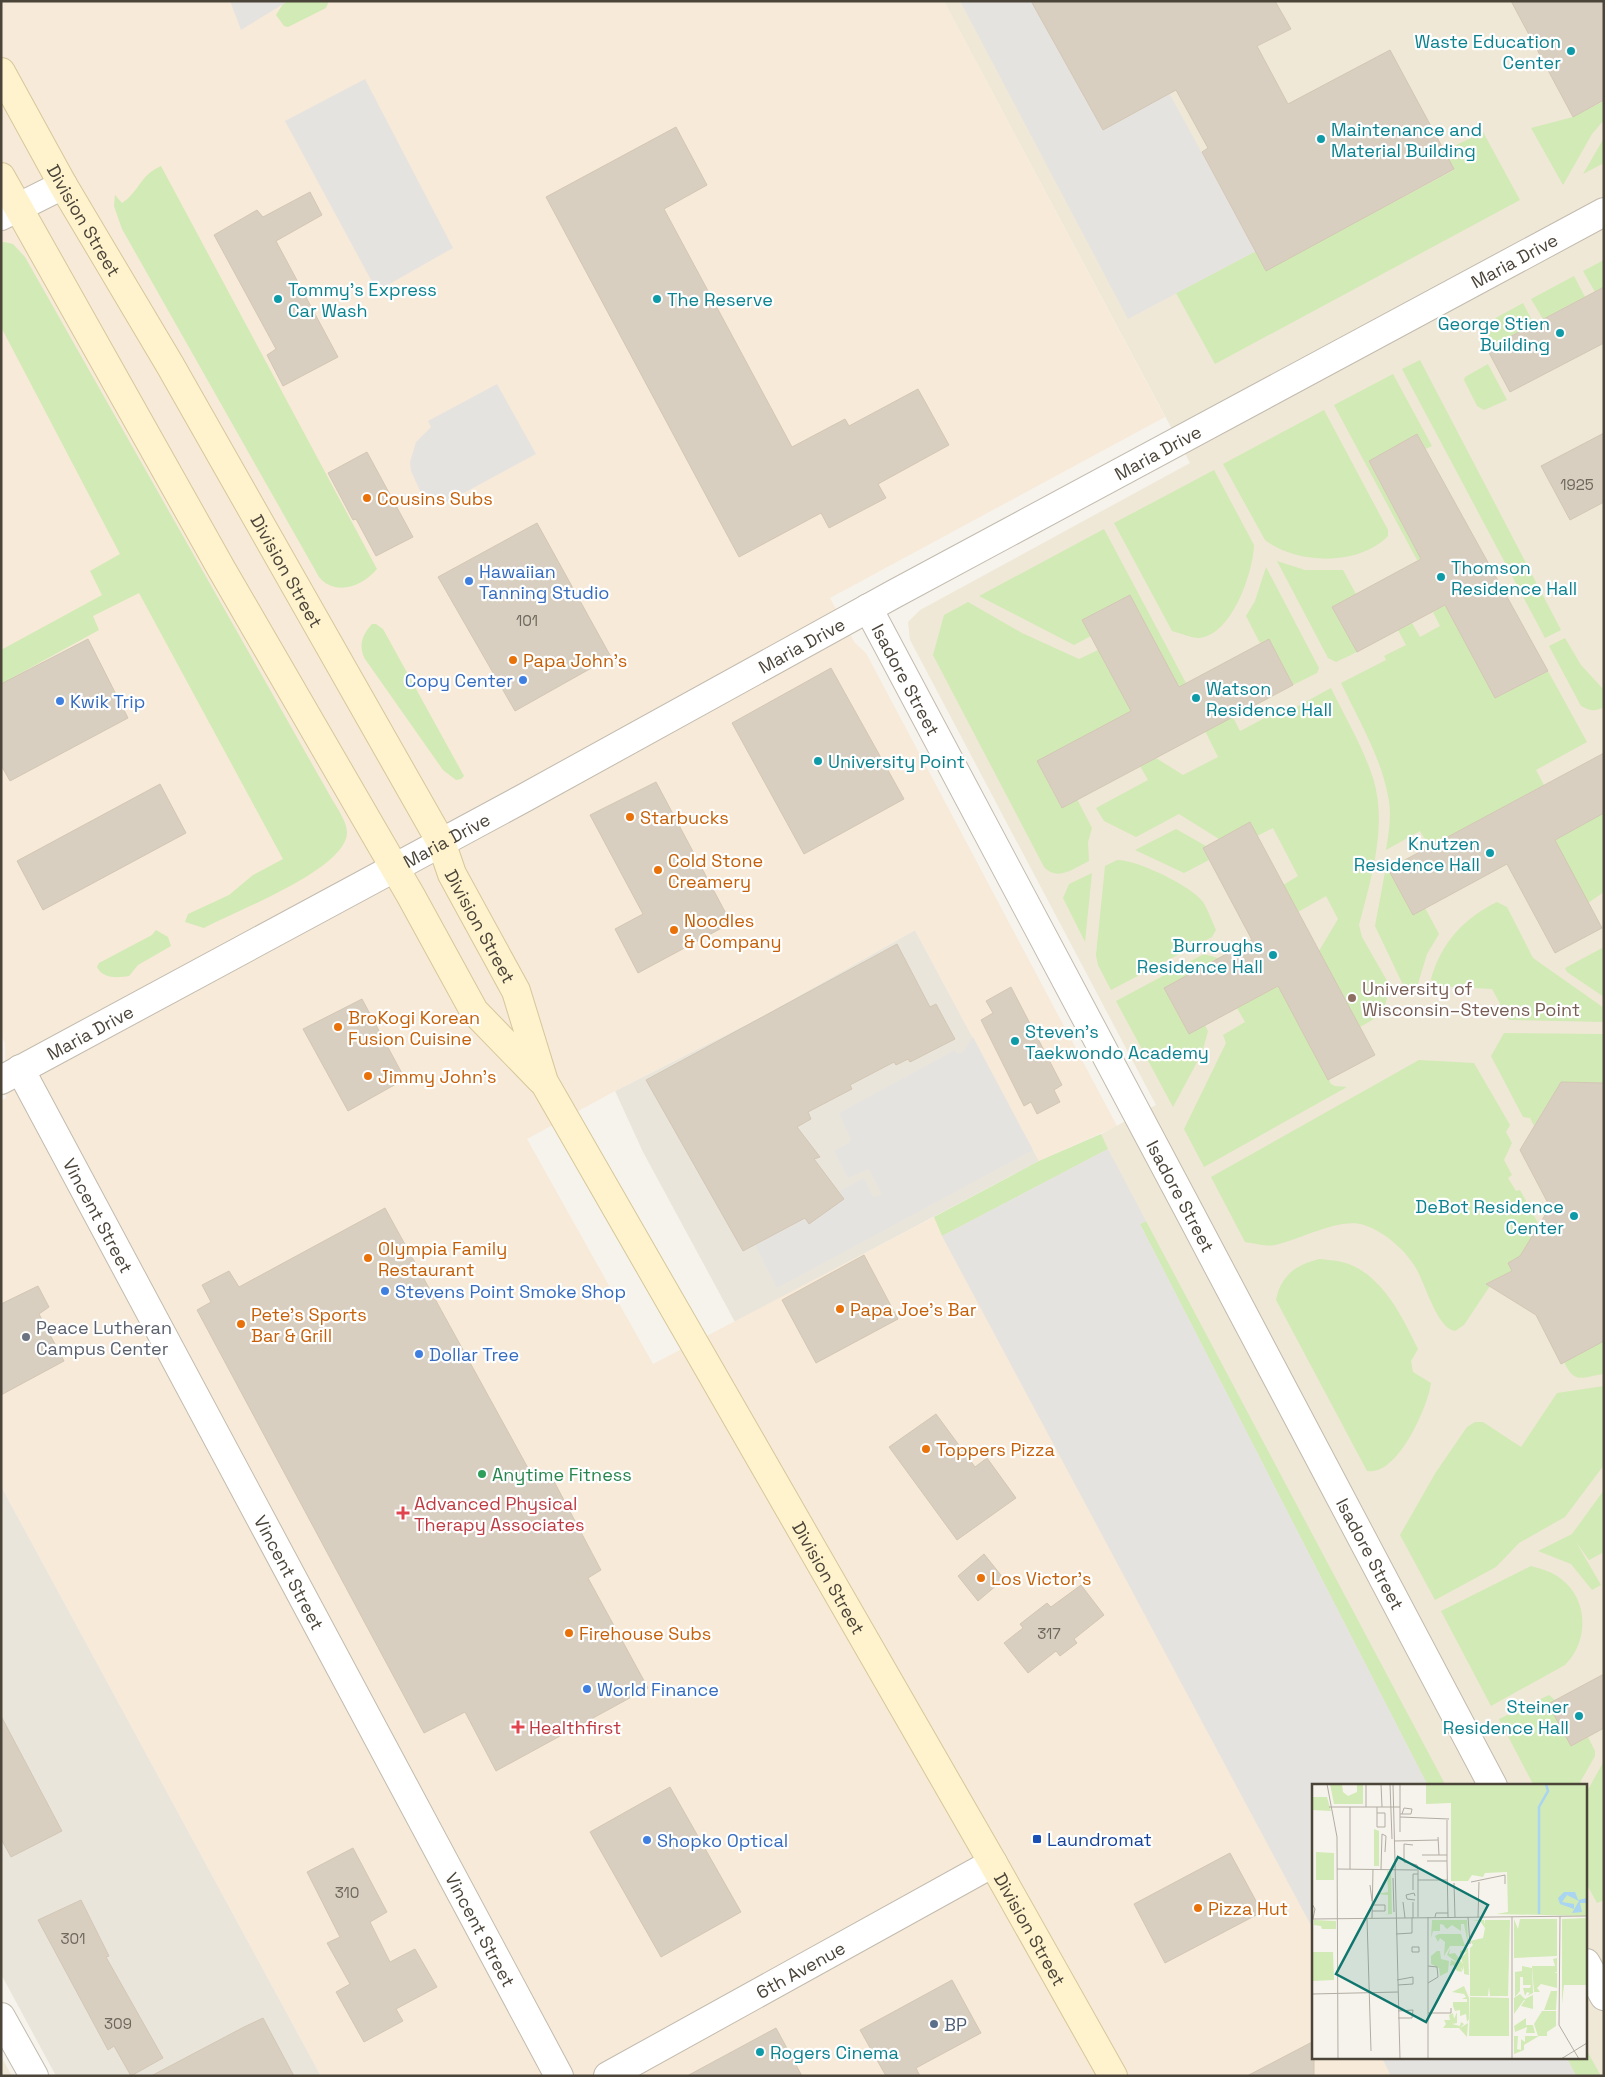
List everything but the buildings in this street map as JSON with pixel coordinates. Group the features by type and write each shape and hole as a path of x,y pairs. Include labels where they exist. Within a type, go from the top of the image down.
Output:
{"main road":[{"name":"Division Street","path":"1,72 63,185 170,365 441,842 452,874 516,991 544,1082 993,1863 1113,2076"},
{"name":"Division Street","path":"1,177 10,212 213,554 394,867 474,1011 544,1082"}],"street":[{"path":"10,212 63,185"},
{"name":"Maria Drive","path":"11,1074 441,842 868,608 1604,212"},
{"name":"Isadore Street","path":"868,608 1234,1294 1492,1784"},
{"name":"Vincent Street","path":"11,1074 560,2076"},
{"name":"6th Avenue","path":"608,2076 993,1863"},
{"path":"1588,1967 1604,1996"},
{"path":"1,2017 34,2076"}],"shaded area":[{"path":"1,1 944,1 1165,417 830,598 855,643 866,653 1117,1126 1039,1161 915,930 765,1015 615,1091 527,1139 653,1364 934,1217 1312,1927 1312,2060 1383,2060 1391,2076 321,2076 1,1486 1,1101 6,1098 5,1043 1,1035"},
{"path":"230,1 288,1 241,30"},
{"name":"University of Wisconsin–Stevens Point","path":"944,1 1604,1 1604,2076 1391,2076 1383,2060 1588,2060 1588,1784 1312,1784 1312,1927 934,1217 1039,1161 1101,1134 1156,1105 910,640 908,622 920,610 1190,463"},
{"path":"960,1 1031,1 1103,130 1169,93 1256,251 1128,319"},
{"path":"365,79 453,248 377,291 285,121"},
{"path":"497,384 536,454 447,502 437,502 426,498 420,491 411,471 410,462 416,442 431,427 428,421"},
{"path":"915,930 1039,1161 735,1322 643,1152 615,1091 765,1015"},
{"path":"973,1037 1033,1150 777,1288 755,1245 795,1224 793,1219 803,1214 809,1224 843,1199 840,1191 864,1178 873,1197 882,1195 869,1169 848,1178 834,1151 849,1143 851,1139 839,1113 955,1050 957,1054 962,1053"},
{"path":"1108,1149 1146,1221 1140,1224 1427,1784 1312,1784 1312,1927 942,1236"},
{"path":"1,1486 321,2076 56,2076 1,1974"},
{"path":"1,2056 12,2076 1,2076"},
{"path":"1383,2060 1568,2060 1576,2076 1391,2076"}],"green space":[{"path":"288,1 329,1 326,8 288,27 284,26 276,15 283,4"},
{"path":"1604,101 1604,120 1592,134 1563,185 1531,128 1573,117"},
{"path":"1483,132 1520,200 1215,364 1176,293 1256,251 1266,270 1454,170 1444,151"},
{"path":"1604,138 1604,163 1583,174"},
{"path":"161,166 377,569 357,584 341,588 333,587 319,577 122,229 114,206 115,195 122,203 133,194 148,174"},
{"path":"1,243 13,244 25,257 346,824 347,832 342,846 329,860 310,874 287,888 204,928 185,922 188,914 229,895 253,875 283,859 139,593 93,616 99,630 1,684 1,650 102,595 90,571 120,554 1,327"},
{"path":"1604,260 1604,287 1595,292 1583,271"},
{"path":"1574,276 1585,297 1543,319 1531,299"},
{"path":"1523,303 1534,324 1492,346 1481,326"},
{"path":"1420,360 1561,630 1545,638 1402,369"},
{"path":"1488,364 1507,400 1484,410 1477,406 1464,380 1465,377"},
{"path":"1393,374 1432,446 1426,449 1417,434 1369,462 1421,559 1417,560 1334,405"},
{"path":"1324,410 1388,530 1388,536 1376,546 1361,553 1328,559 1310,558 1294,554 1278,548 1265,540 1223,464"},
{"path":"1214,470 1254,545 1253,557 1245,586 1231,615 1211,634 1196,638 1172,631 1114,523"},
{"path":"1104,529 1186,683 1179,687 1130,595 1083,620 1091,636 1074,645 979,596"},
{"path":"1277,561 1305,570 1343,570 1356,594 1332,607 1357,652 1336,662 1328,658"},
{"path":"1266,567 1319,668 1317,673 1293,685 1269,639 1260,643 1246,616 1255,601"},
{"path":"968,602 1022,633 1079,659 1098,650 1131,711 1037,761 1061,807 1077,799 1092,828 1088,842 1089,861 1072,870 1060,874 1049,871 1044,867 933,655 944,615"},
{"path":"1445,605 1495,698 1548,671 1587,742 1536,770 1544,785 1429,847 1420,831 1386,850 1390,810 1385,781 1368,738 1341,683 1386,660 1384,656 1406,645 1398,630 1412,623 1420,637 1440,626 1433,612"},
{"path":"372,624 376,624 383,629 464,776 461,779 456,780 443,770 365,659 362,641"},
{"path":"1565,638 1581,665 1604,690 1604,707 1592,710 1581,706 1549,646"},
{"path":"1331,688 1369,766 1377,796 1379,814 1373,871 1359,925 1362,937 1390,986 1383,1014 1360,1027 1319,951 1338,919 1326,896 1298,912 1283,885 1298,876 1273,828 1257,836 1250,823 1219,839 1179,814 1136,837 1104,821 1096,808 1148,780 1140,766 1156,758 1183,775 1218,757 1205,731 1233,717 1240,731 1284,708 1287,712"},
{"path":"1604,813 1604,892 1588,903 1555,840"},
{"path":"1176,829 1206,846 1203,848 1209,860 1184,873 1135,850"},
{"path":"1117,860 1136,864 1176,881 1203,902 1216,930 1212,937 1111,990 1098,965 1096,955 1105,866"},
{"path":"1388,869 1413,915 1425,908 1439,934 1427,954 1417,987 1404,987 1375,926 1385,872"},
{"path":"1092,873 1085,942 1063,898 1069,884"},
{"path":"1497,902 1507,907 1533,958 1604,1008 1604,1022 1509,1020 1492,989 1435,986 1431,979 1435,966 1455,933 1474,916"},
{"path":"156,930 168,937 171,946 138,965 129,976 107,976 97,967 99,963 152,935"},
{"path":"1604,947 1604,997 1567,972 1565,968"},
{"path":"1204,954 1218,958 1164,988 1189,1034 1205,1025 1208,1031 1202,1053 1173,1107 1116,1001"},
{"path":"1278,986 1331,1084 1347,1087 1204,1167 1184,1129 1226,1043 1223,1035 1245,1022 1237,1008"},
{"path":"1504,1033 1604,1034 1604,1083 1561,1082 1534,1126 1530,1118 1523,1117 1491,1056"},
{"path":"1419,1060 1474,1063 1510,1125 1506,1132 1512,1143 1504,1160 1512,1175 1508,1178 1516,1191 1520,1190 1539,1225 1520,1256 1508,1263 1512,1271 1487,1283 1490,1286 1464,1325 1455,1331 1448,1328 1442,1322 1410,1259 1392,1241 1378,1232 1364,1225 1354,1223 1331,1226 1275,1245 1245,1242 1211,1177"},
{"path":"1101,1134 1108,1149 942,1236 934,1217 1039,1161"},
{"path":"1146,1221 1445,1784 1427,1784 1140,1224"},
{"path":"1319,1259 1339,1261 1356,1267 1379,1285 1405,1323 1418,1349 1411,1361 1413,1372 1431,1383 1424,1408 1409,1438 1400,1452 1389,1463 1378,1470 1367,1471 1276,1300 1278,1291 1291,1272 1303,1264"},
{"path":"1604,1341 1604,1374 1584,1378 1575,1377 1564,1362"},
{"path":"1604,1386 1604,1465 1565,1517 1519,1543 1496,1567 1435,1600 1400,1535 1436,1472 1467,1427 1475,1422 1483,1422 1521,1447 1557,1393"},
{"path":"1604,1490 1604,1552 1589,1560 1576,1542 1601,1585 1592,1590 1571,1564 1538,1551 1572,1534"},
{"path":"1531,1566 1550,1572 1570,1587 1581,1608 1582,1632 1573,1655 1565,1665 1491,1706 1441,1611"},
{"path":"1549,1695 1555,1700 1549,1705 1571,1746 1588,1737 1595,1751 1595,1756 1579,1784 1533,1784 1499,1719"},
{"path":"1604,1761 1604,1900 1597,1903 1588,1887 1588,1789"},
{"path":"1588,2053 1601,2076 1576,2076 1568,2060 1588,2060"}],"place":[{"name":"Waste Education Center","path":"1571,51"},
{"name":"Maintenance and Material Building","path":"1321,139"},
{"name":"Tommy's Express Car Wash","path":"278,299"},
{"name":"The Reserve","path":"657,299"},
{"name":"George Stien Building","path":"1560,333"},
{"name":"Cousins Subs","path":"367,498"},
{"name":"Thomson Residence Hall","path":"1441,577"},
{"name":"Hawaiian Tanning Studio","path":"469,581"},
{"name":"Papa John's","path":"513,660"},
{"name":"Copy Center","path":"523,680"},
{"name":"Watson Residence Hall","path":"1196,698"},
{"name":"Kwik Trip","path":"60,701"},
{"name":"University Point","path":"818,761"},
{"name":"Starbucks","path":"630,817"},
{"name":"Knutzen Residence Hall","path":"1490,853"},
{"name":"Cold Stone Creamery","path":"658,870"},
{"name":"Noodles & Company","path":"674,930"},
{"name":"Burroughs Residence Hall","path":"1273,955"},
{"name":"University of Wisconsin–Stevens Point","path":"1352,998"},
{"name":"BroKogi Korean Fusion Cuisine","path":"338,1027"},
{"name":"Steven's Taekwondo Academy","path":"1015,1041"},
{"name":"Jimmy John's","path":"368,1076"},
{"name":"DeBot Residence Center","path":"1574,1216"},
{"name":"Olympia Family Restaurant","path":"368,1258"},
{"name":"Stevens Point Smoke Shop","path":"385,1291"},
{"name":"Papa Joe's Bar","path":"840,1309"},
{"name":"Pete's Sports Bar & Grill","path":"241,1324"},
{"name":"Peace Lutheran Campus Center","path":"26,1337"},
{"name":"Dollar Tree","path":"419,1354"},
{"name":"Toppers Pizza","path":"926,1449"},
{"name":"Anytime Fitness","path":"482,1474"},
{"name":"Advanced Physical Therapy Associates","path":"403,1513"},
{"name":"Los Victor's","path":"981,1578"},
{"name":"Firehouse Subs","path":"569,1633"},
{"name":"World Finance","path":"587,1689"},
{"name":"Steiner Residence Hall","path":"1579,1716"},
{"name":"Healthfirst","path":"518,1727"},
{"name":"Laundromat","path":"1037,1839"},
{"name":"Shopko Optical","path":"647,1840"},
{"name":"Pizza Hut","path":"1198,1908"},
{"name":"BP","path":"934,2024"},
{"name":"Rogers Cinema","path":"760,2052"}]}
